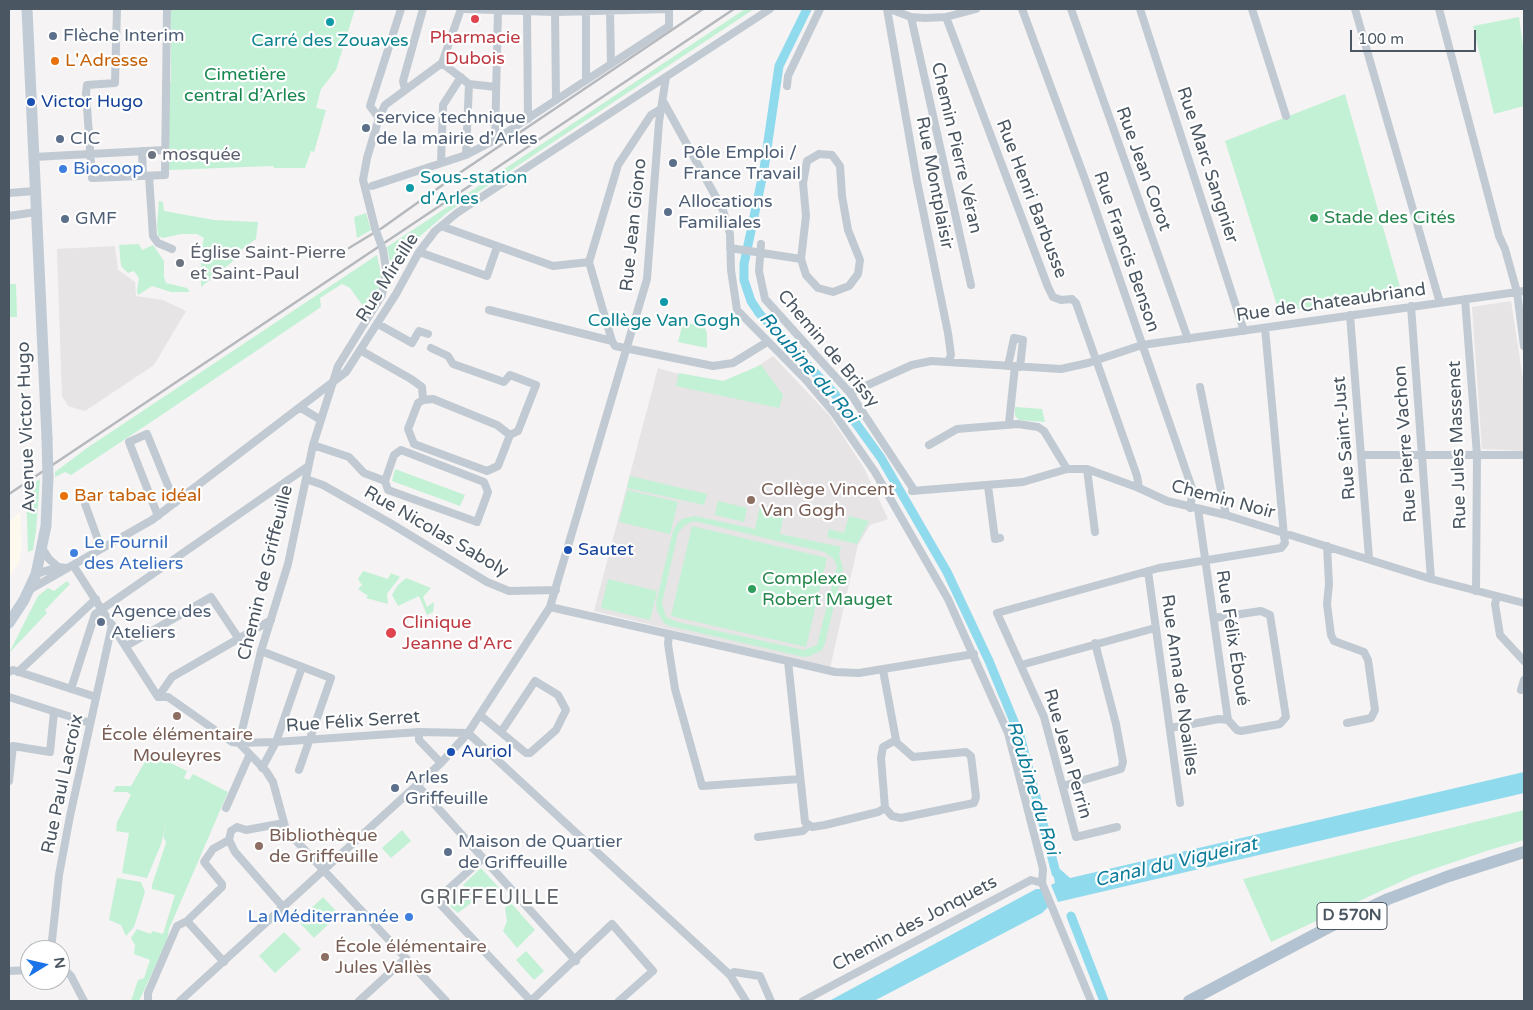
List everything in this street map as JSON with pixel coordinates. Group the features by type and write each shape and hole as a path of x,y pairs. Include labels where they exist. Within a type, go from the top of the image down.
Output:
{"main road":[{"name":"Avenue Victor Hugo","path":"9,623 29,590 36,574 48,508 27,9"},
{"name":"D 570N","path":"1189,1001 1331,926 1388,899 1449,876 1524,852"}],"street":[{"path":"117,9 116,83 87,85 92,178 165,175 167,9"},
{"path":"372,186 466,155 495,140 669,26 669,9 556,12 463,9 442,63 385,105 379,118 370,106 401,9"},
{"path":"405,90 403,81 423,9"},
{"name":"Rue Mireille","path":"29,590 158,516 240,451 301,408 346,372 378,324 419,252 441,226 457,213 770,9"},
{"path":"787,86 788,76 820,9"},
{"path":"888,9 911,17 946,17 976,9"},
{"name":"Rue Montplaisir","path":"888,9 892,26 897,73 917,181 948,333 951,355 948,362"},
{"name":"Rue Francis Benson","path":"1022,9 1193,491 1194,508 1204,561"},
{"name":"Rue Jean Corot","path":"1071,9 1188,339"},
{"name":"Rue Marc Sangnier","path":"1140,9 1244,330"},
{"path":"1252,9 1286,116"},
{"path":"1355,9 1440,302"},
{"path":"1439,9 1494,218 1521,291 1524,346"},
{"path":"495,140 498,10"},
{"path":"610,10 612,64"},
{"path":"527,11 528,119"},
{"path":"556,12 556,100"},
{"path":"586,12 586,80"},
{"name":"Chemin Pierre Véran","path":"911,17 971,285"},
{"name":"Rue Henri Barbusse","path":"946,17 1048,287 1053,297 1061,300 1072,299 1076,303 1137,476 1139,488"},
{"path":"442,63 469,84 496,87"},
{"path":"441,163 443,105 461,77"},
{"name":"Rue Jean Giono","path":"180,1001 441,763 468,733 550,607 628,348 648,273 661,110 666,77"},
{"path":"466,155 469,84"},
{"path":"663,100 668,113 723,210 734,249 737,310 806,380 834,413 864,455 921,550 974,654 999,708 1016,755 1043,869 1043,885 1091,1001"},
{"path":"661,110 651,115 618,166 589,262 612,341 615,346 713,366 733,363 767,342"},
{"name":"Chemin de Griffeuille","path":"239,744 261,651 288,564 307,467 338,366 382,294 386,269 383,250 366,197 363,173 379,118"},
{"path":"34,157 165,150"},
{"path":"142,151 155,240 172,249"},
{"path":"819,154 832,154 840,166 842,196 848,230 860,260 858,274 849,286 833,292 818,288 806,275 801,259 806,216 803,183 807,161 819,154"},
{"path":"9,193 35,191"},
{"path":"9,216 36,212"},
{"path":"441,226 553,266 589,262"},
{"name":"Chemin de Brissy","path":"762,244 759,253 760,281 770,307 810,347 850,393 913,491"},
{"path":"419,252 487,276 497,247"},
{"path":"734,249 801,259"},
{"name":"Rue de Chateaubriand","path":"850,393 912,365 932,361 1062,369 1142,345 1521,291"},
{"name":"Rue Jules Massenet","path":"1465,299 1477,454 1476,591"},
{"name":"Rue Pierre Vachon","path":"1411,306 1431,579"},
{"path":"489,310 612,341"},
{"name":"Rue Saint-Just","path":"1350,315 1369,558"},
{"path":"378,324 412,343 419,331 428,334"},
{"path":"1148,571 1281,548 1285,543 1265,328"},
{"path":"431,348 448,356 453,364 504,382 510,374 536,385 518,431 510,435 498,466 487,471 414,444 408,429 418,404 423,400 433,399 497,425 510,435"},
{"path":"360,350 411,378 422,387 423,400"},
{"path":"1009,423 1015,366"},
{"path":"1200,386 1226,515"},
{"path":"301,408 321,420"},
{"path":"929,445 956,429 1009,423 1038,427 1044,431 1067,469"},
{"path":"158,516 128,442 147,434 175,503"},
{"path":"313,445 349,457 364,474 385,481"},
{"path":"401,450 484,482 488,492 477,522 388,490 385,481 394,455 401,450"},
{"path":"1362,455 1524,455"},
{"path":"71,689 95,614 307,467"},
{"name":"Chemin Noir","path":"913,491 1024,482 1067,469 1087,469 1139,488 1167,501 1226,515 1369,558 1431,579 1497,598 1524,603"},
{"path":"1087,469 1095,532"},
{"name":"Rue Nicolas Saboly","path":"306,479 323,485 390,523 487,582 509,591 556,590"},
{"path":"988,486 995,539 1000,538"},
{"path":"86,504 101,548"},
{"path":"1327,546 1329,584 1327,604 1331,635 1334,641 1364,652 1368,660 1375,710 1371,718 1347,723"},
{"path":"42,548 48,559 58,567"},
{"name":"Rue Félix Éboué","path":"1204,561 1228,720"},
{"path":"36,574 58,567 70,566 96,599 158,696"},
{"name":"Rue Jean Perrin","path":"1118,827 1076,837 1044,717 997,613 1148,571"},
{"name":"Rue Anna de Noailles","path":"1148,571 1180,803"},
{"path":"126,646 211,597 239,639"},
{"path":"1497,598 1497,623 1500,635 1524,661"},
{"path":"13,671 96,599"},
{"path":"550,607 835,672 859,673 883,670 974,654"},
{"path":"1170,728 1220,719 1228,720 1237,730 1241,731 1280,724 1284,722 1288,713 1270,615 1261,611 1214,618"},
{"path":"158,696 172,677 271,620"},
{"name":"Rue Paul Lacroix","path":"52,940 59,875 112,625"},
{"path":"1022,665 1095,643 1155,628"},
{"path":"669,634 668,644 675,689 702,786 800,779"},
{"path":"1063,786 1121,769 1123,762 1116,724 1095,643"},
{"path":"261,651 331,678 298,770"},
{"path":"758,837 803,831 806,824 788,661"},
{"path":"262,768 276,742 302,667"},
{"path":"883,670 896,740 904,751 913,757 966,752 971,756 976,797 974,803 901,818 892,816 885,808 881,758 884,747 896,740"},
{"path":"13,671 96,697"},
{"path":"1521,690 1524,680"},
{"path":"480,715 526,753 530,753 556,730 566,710 558,696 535,681 501,732"},
{"path":"158,696 168,696 225,737 239,744 262,768 273,782 286,830 446,1001"},
{"path":"9,697 90,723"},
{"path":"9,782 13,746 50,752 54,712"},
{"path":"419,732 420,740 441,763"},
{"name":"Rue Félix Serret","path":"239,744 419,732 468,733"},
{"path":"468,733 730,975 746,1001"},
{"path":"226,808 249,756"},
{"path":"417,785 576,961"},
{"path":"806,824 825,825 878,812 885,808"},
{"path":"283,906 235,852 229,840 231,831 237,827 246,830 284,822"},
{"path":"148,1001 148,993 177,926 187,921 222,887 222,884 204,862 213,849 229,840"},
{"path":"483,858 443,894 441,905 531,1001 576,961 612,924 653,971 619,1001"},
{"name":"Chemin des Jonquets","path":"803,1001 1031,880 1043,885"},
{"path":"187,921 224,962"},
{"path":"359,1001 406,958"},
{"path":"730,975 734,972 760,976 771,1001"},
{"path":"70,975 84,1001"}],"shaded area":[{"path":"115,246 118,270 135,282 136,296 163,300 186,311 154,365 85,411 68,406 62,396 57,249"},
{"path":"1511,301 1524,386 1524,451 1482,449 1472,307"},
{"name":"Collège Vincent Van Gogh","path":"773,356 829,415 864,468 888,519 870,525 858,545 830,668 594,611 658,368 675,373 723,381 746,374"},
{"path":"20,512 22,546 19,563 9,577 9,521"}],"green space":[{"name":"Cimetière central d’Arles","path":"171,9 355,9 336,70 321,89 316,108 326,110 314,152 311,151 305,168 274,168 273,166 168,170 168,83 171,81"},
{"path":"745,9 754,9 448,212 390,262 387,247"},
{"path":"1519,17 1524,53 1524,106 1494,114 1473,26"},
{"name":"Stade des Cités","path":"1345,94 1402,294 1279,312 1225,141"},
{"path":"159,201 163,202 164,211 214,220 258,222 256,239 238,252 232,262 201,287 201,250 204,238 197,234 181,234 163,238 158,236"},
{"path":"366,213 371,230 357,238 354,217"},
{"path":"139,244 142,250 153,245 164,261 166,283 187,288 190,292 171,292 152,286 138,295 139,278 134,271 128,273 121,266 119,245"},
{"path":"377,255 381,274 380,285 375,297 366,310 350,288 342,284 320,298 321,307 157,418 71,475 65,472 55,477 55,472 87,448"},
{"path":"9,275 10,284 16,284 17,317 9,317"},
{"path":"701,319 707,333 707,348 678,342 683,322 699,326"},
{"path":"761,365 783,395 779,408 676,386 679,373 723,381"},
{"path":"1015,407 1042,409 1045,422 1019,420 1015,416"},
{"path":"395,469 465,495 460,506 392,481"},
{"path":"630,476 707,494 704,505 627,488"},
{"path":"40,479 33,550 28,552 26,489"},
{"path":"627,490 678,502 670,534 619,522"},
{"path":"718,501 747,508 744,522 715,515"},
{"path":"760,506 784,512 780,534 841,547 839,554 843,568 825,643 822,650 810,656 804,657 670,626 664,623 657,611 656,603 673,531 682,519 695,516 755,529","holes":["694,521 824,552 833,558 837,566 817,645 804,650 677,622 666,617 662,603 678,533 685,525"]},
{"path":"849,516 869,521 857,544 827,537 829,529 844,533"},
{"path":"692,526 827,558 806,647 671,616"},
{"path":"363,571 388,579 391,573 400,577 387,594 388,604 366,598 368,596 358,589 362,585 358,579"},
{"path":"406,578 431,588 423,597 427,607 434,602 433,612 427,615 419,596 398,606 392,595 397,586"},
{"path":"608,579 657,591 650,620 601,608"},
{"path":"67,581 70,584 45,610 47,613 9,653 38,596 48,588 54,591"},
{"path":"150,753 187,771 184,778 189,780 193,774 228,792 169,929 167,941 139,1001 131,1001 138,980 144,978 150,960 134,954 135,945 131,938 137,929 151,934 152,931 163,934 175,895 152,889 166,843 163,836 147,878 122,873 129,833 116,831 117,822 131,795 127,792 113,792 116,786 131,786"},
{"path":"1524,810 1524,840 1413,876 1271,942 1243,879"},
{"path":"402,830 411,841 391,858 382,848"},
{"path":"481,868 500,889 492,896 483,892 475,894 472,896 475,900 458,913 450,906 450,897 460,888 466,889 463,885"},
{"path":"117,878 141,882 145,892 134,927 126,936 121,925 109,920"},
{"path":"323,897 339,914 314,938 298,921"},
{"path":"510,902 535,930 517,948 503,931 507,921 505,908"},
{"path":"284,932 301,949 275,973 259,956"},
{"path":"526,951 544,971 534,980 516,960"}],"water":[{"name":"Canal du Vigueirat","path":"1524,772 1524,793 1058,902 1051,885 1055,883 1053,863 1070,878"},
{"path":"1036,889 1041,889 1049,906 1042,913 874,1001 829,1001"}],"waterway":[{"name":"Roubine du Roi","path":"807,9 779,66 764,169 744,264 744,280 751,301 759,313 834,393 881,458 947,572 989,661 1020,736 1056,873"},
{"name":"Roubine du Roi","path":"1071,916 1104,1001"}],"railway":[{"path":"349,248 382,228 458,174 703,9"},
{"path":"9,494 734,9"}],"place":[{"name":"Pharmacie Dubois","path":"475,19"},
{"name":"Carré des Zouaves","path":"330,22"},
{"name":"Flèche Interim","path":"53,36"},
{"name":"L'Adresse","path":"55,61"},
{"name":"Victor Hugo","path":"31,102"},
{"name":"service technique de la mairie d'Arles","path":"366,128"},
{"name":"CIC","path":"60,139"},
{"name":"mosquée","path":"152,155"},
{"name":"Pôle Emploi / France Travail","path":"673,163"},
{"name":"Biocoop","path":"63,169"},
{"name":"Sous-station d'Arles","path":"410,188"},
{"name":"Allocations Familiales","path":"668,212"},
{"name":"Stade des Cités","path":"1314,218"},
{"name":"GMF","path":"65,219"},
{"name":"Église Saint-Pierre et Saint-Paul","path":"180,263"},
{"name":"Collège Van Gogh","path":"664,302"},
{"name":"Bar tabac idéal","path":"64,496"},
{"name":"Collège Vincent Van Gogh","path":"751,500"},
{"name":"Sautet","path":"568,550"},
{"name":"Le Fournil des Ateliers","path":"74,553"},
{"name":"Complexe Robert Mauget","path":"752,589"},
{"name":"Agence des Ateliers","path":"101,622"},
{"name":"Clinique Jeanne d'Arc","path":"391,633"},
{"name":"École élémentaire Mouleyres","path":"177,716"},
{"name":"Auriol","path":"451,752"},
{"name":"Arles Griffeuille","path":"395,788"},
{"name":"Bibliothèque de Griffeuille","path":"259,846"},
{"name":"Maison de Quartier de Griffeuille","path":"448,852"},
{"name":"La Méditerrannée","path":"409,917"},
{"name":"École élémentaire Jules Vallès","path":"325,957"}],"district":[{"name":"GRIFFEUILLE","path":"490,899"}]}
